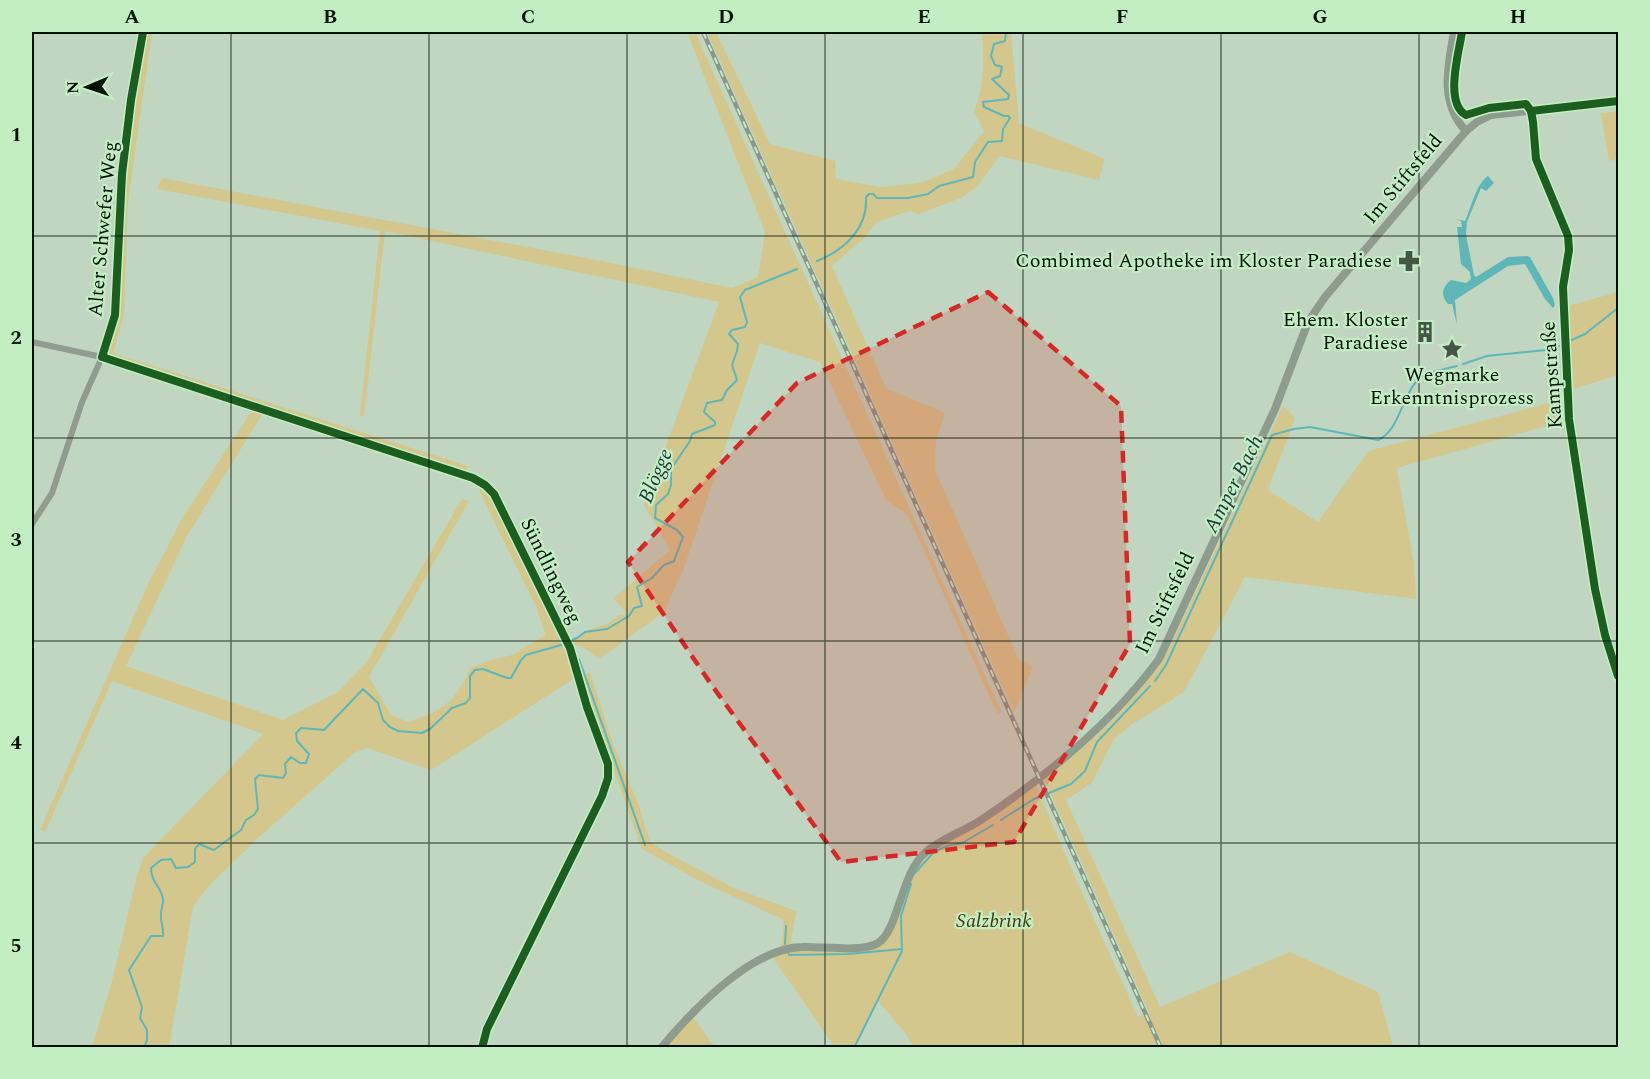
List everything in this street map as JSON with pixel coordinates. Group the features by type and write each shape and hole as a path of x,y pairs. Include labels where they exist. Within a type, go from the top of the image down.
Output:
{"street":[{"name":"Alter Schwefer Weg","path":"32,524 52,493 82,402 102,357 116,308 122,174 131,100 143,32"},
{"path":"1454,32 1447,75 1448,93 1454,114 1466,131 1491,115 1618,101"},
{"name":"Kampstraße","path":"1531,111 1536,159 1569,236 1563,287 1569,419 1594,589 1618,676"},
{"name":"Im Stiftsfeld","path":"661,1047 690,1014 728,981 778,950 800,946 864,947 879,943 888,933 906,881 924,853 979,821 1065,758 1146,676 1159,659 1271,417 1312,315 1466,131"},
{"name":"Sündlingweg","path":"32,342 102,357 473,478 485,484 494,494 570,648 587,707 608,764 608,778 602,796 493,1015 482,1047"}],"highlighted area":[{"path":"988,292 1121,406 1130,644 1014,842 841,862 713,687 628,562 797,383"}],"green space":[{"path":"145,32 152,32 128,202 124,315 113,353 468,466 465,474 109,358 106,354 119,314 119,254 125,174 133,100"},
{"path":"687,32 695,32 1002,713 997,713 908,515 886,500 820,362 760,343 684,568 664,612 599,659 584,648 568,641 585,631 609,623 619,615 627,614 614,598 670,550 644,505 719,302 385,231 364,417 360,415 380,231 157,189 162,178 732,288 758,277 765,232"},
{"path":"707,32 716,32 770,144 835,161 836,179 880,187 921,183 954,169 984,131 974,112 983,72 982,32 1011,32 1019,123 1105,159 1099,180 999,156 978,186 963,197 919,214 909,211 877,222 865,237 832,266 886,388 945,413 935,449 936,472 1019,660 1033,666 1014,713"},
{"path":"1618,111 1618,159 1609,161 1601,114"},
{"path":"1618,292 1618,375 1574,389 1568,306"},
{"name":"Salzbrink","path":"1561,400 1564,421 1397,468 1414,565 1416,599 1245,577 1184,692 1131,725 1114,739 1092,783 1066,800 1160,1007 1290,952 1378,992 1393,1047 914,1047 878,1001 855,1047 833,1047 771,955 800,948 880,944 908,881 929,846 1036,785 1138,1017 1149,1013 1044,779 1108,724 1137,694 1163,661 1283,406 1295,418 1268,490 1318,522 1368,451"},
{"path":"253,409 263,413 187,536 126,666 283,720 338,692 366,663 462,499 469,501 369,677 391,715 408,722 430,714 453,697 470,668 512,655 546,635 536,607 479,490 484,486 492,494 547,606 575,678 431,770 367,748 354,753 258,838 208,887 193,907 169,1047 92,1047 112,981 143,858 263,734 112,681 45,832 40,830 148,584 184,515"},
{"path":"590,672 612,741 639,806 650,842 734,888 796,911 790,947 781,948 784,920 700,881 642,849 580,677"},
{"path":"691,1015 715,1047 663,1048"}],"water":[{"path":"1488,176 1494,183 1486,191 1481,188 1467,222 1466,235 1474,275 1476,277 1508,257 1530,257 1555,305 1553,308 1545,299 1525,264 1508,266 1455,300 1457,325 1452,304 1448,304 1444,297 1444,288 1451,280 1466,283 1471,279 1470,272 1461,264 1457,227 1462,227 1461,221 1455,219 1465,221 1477,190"}],"waterway":[{"name":"Blögge","path":"817,261 836,251 852,237 863,219 866,197 869,194 877,198 908,198 928,194 939,186 973,177 975,162 988,142 1002,141 1003,129 1010,118 984,107 983,102 1008,99 1009,95 992,79 1000,76 1002,67 995,65 991,56 994,44 1005,41 1006,32"},
{"name":"Blögge","path":"144,1048 147,1030 140,1018 142,1007 129,970 151,936 163,936 161,916 163,899 151,868 161,860 171,859 176,868 188,867 195,862 195,849 199,844 214,850 241,830 246,820 258,809 255,779 259,775 283,778 286,773 285,764 291,757 300,763 306,763 309,754 297,741 296,733 301,728 324,730 363,689 378,703 383,720 390,727 398,731 422,733 430,729 452,708 466,703 470,698 470,676 475,670 483,669 511,678 526,655 561,645 585,632 607,629 629,616 634,608 642,606 637,587 652,578 664,565 674,561 683,537 677,530 655,518 656,505 668,494 671,485 671,469 690,441 692,434 715,425 715,422 704,412 707,403 722,400 727,390 737,380 732,365 738,344 729,334 732,330 745,327 747,322 740,297 745,290 797,269"},
{"name":"Amper Bach","path":"1572,340 1585,334 1618,308"},
{"name":"Amper Bach","path":"1463,364 1487,356 1546,350 1559,346"},
{"name":"Amper Bach","path":"1155,681 1166,665 1272,435 1310,427 1378,440 1391,429 1417,381 1431,373 1457,366"},
{"path":"579,659 645,845"},
{"name":"Amper Bach","path":"1001,820 1034,799 1071,784 1085,771 1097,742 1150,686"},
{"name":"Amper Bach","path":"915,873 933,853 946,846 962,843 993,825"},
{"name":"Amper Bach","path":"854,1048 902,951 901,916 911,884"},
{"path":"785,944 786,926"},
{"path":"788,952 789,955 848,954 902,949"}],"railway":[{"path":"703,32 1161,1048"}],"cycle path":[{"path":"143,32 131,100 122,174 115,315 102,357 473,478 485,485 494,494 570,648 587,707 608,764 608,778 602,796 487,1029 482,1048"},
{"path":"1462,32 1454,89 1459,109 1466,115 1489,108 1526,104 1531,111 1536,159 1568,236 1569,250 1563,287 1569,419 1595,589 1605,635 1618,676"},
{"path":"1531,111 1618,101"}],"place":[{"name":"Combimed Apotheke im Kloster Paradiese","path":"1409,261"},
{"name":"Ehem. Kloster Paradiese","path":"1425,332"},
{"name":"Wegmarke Erkenntnisprozess","path":"1452,349"}]}
